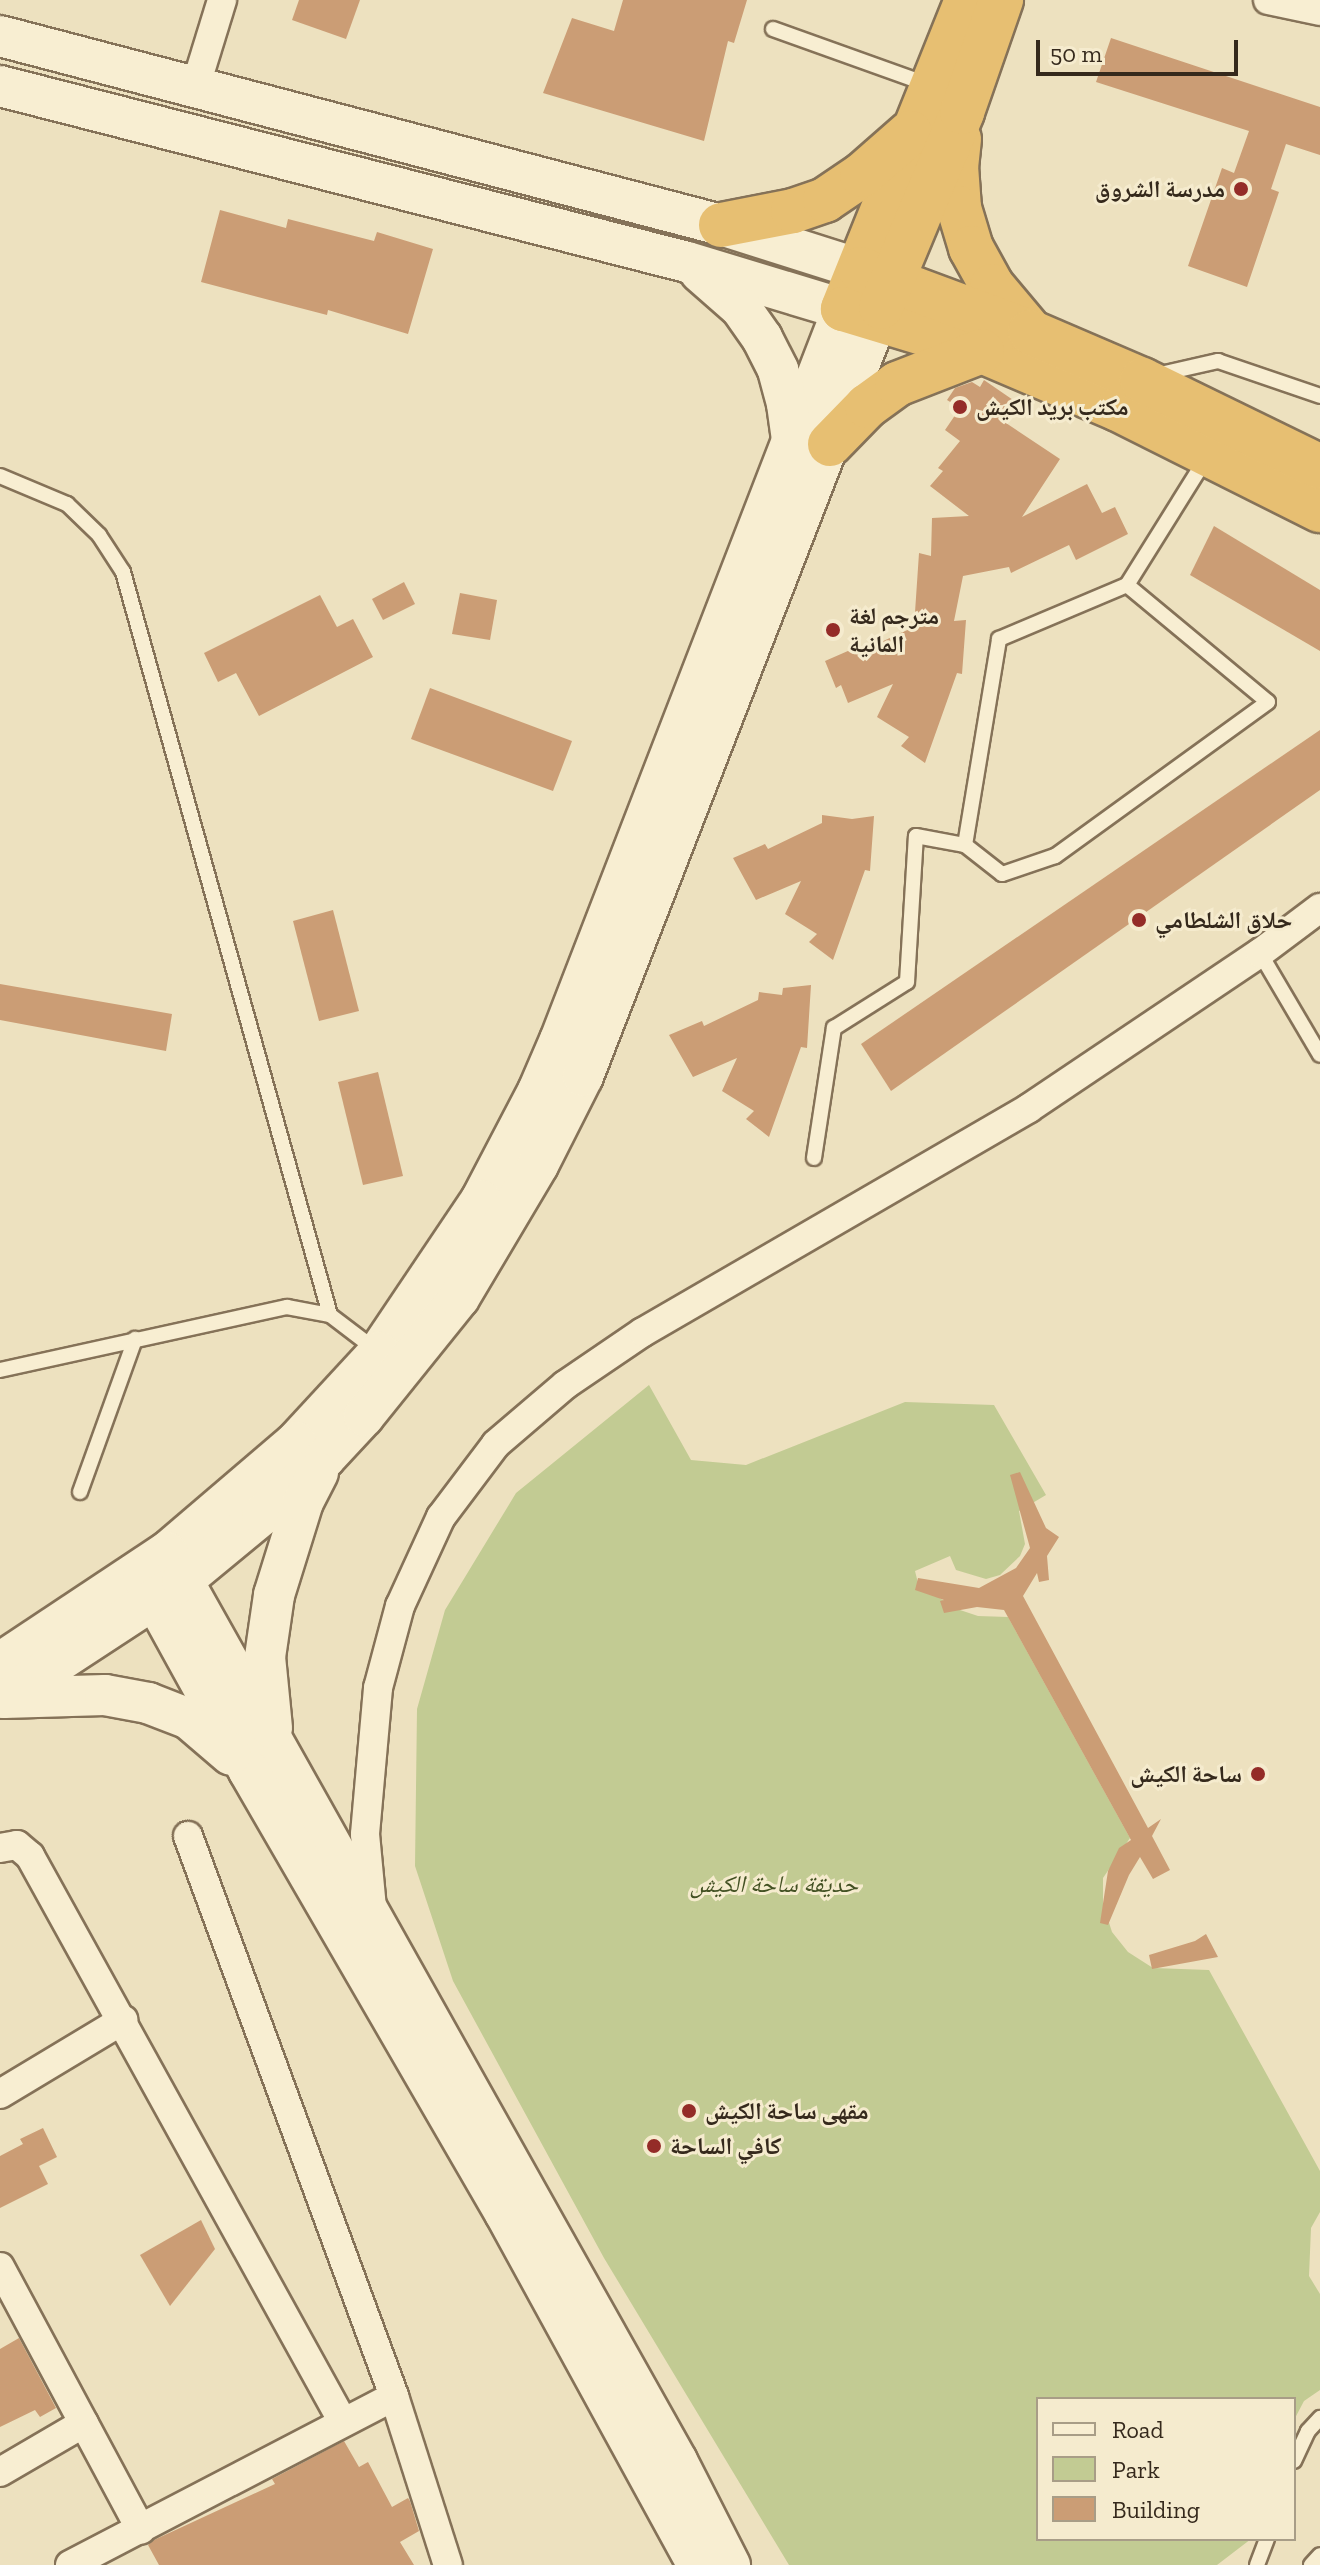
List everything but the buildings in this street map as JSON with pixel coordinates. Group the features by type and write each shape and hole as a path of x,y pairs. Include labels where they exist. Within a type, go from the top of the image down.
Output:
{"highway":[{"path":"967,0 947,99 959,208 971,248 992,286 1030,332"},
{"path":"867,294 947,99 1001,0"},
{"path":"721,225 793,211 825,200 870,169 947,99"},
{"path":"867,294 917,126"},
{"path":"867,294 1030,332 1142,380 1320,467"},
{"path":"867,294 982,351 1118,409 1320,510"},
{"path":"811,442 897,384 982,351"}],"main road":[{"path":"0,36 721,225 867,294"},
{"path":"0,86 687,262 867,294"},
{"path":"687,262 741,308 762,338 784,393 811,442"},
{"path":"1,1687 325,1458 411,1361 459,1298 538,1165 583,1076 867,294"},
{"path":"161,1576 296,1442 379,1352 481,1200 538,1091 811,442"},
{"path":"262,1758 265,1657 274,1595 303,1502 325,1458"},
{"path":"161,1576 698,2565"},
{"path":"1,1687 105,1695 148,1703 189,1719 262,1758 374,1924 677,2461 730,2565"}],"street":[{"path":"195,88 222,0"},
{"path":"1268,0 1320,11"},
{"path":"374,1924 365,1834 378,1688 400,1606 441,1517 496,1444 565,1385 643,1332 1029,1108 1260,953 1320,908"},
{"path":"188,1836 394,2396 448,2565"},
{"path":"0,1848 17,1845 30,1856 343,2422"},
{"path":"0,2094 123,2020"},
{"path":"0,2267 141,2530"},
{"path":"70,2565 394,2396"},
{"path":"0,2472 84,2423"}],"lane":[{"path":"773,29 947,99"},
{"path":"1142,380 1199,363 1218,361 1320,396"},
{"path":"965,845 999,639 1127,585 1209,453"},
{"path":"0,476 67,504 99,535 123,572 330,1315"},
{"path":"814,1158 834,1028 907,982 916,836 965,845 1002,874 1055,856 1268,702 1127,585"},
{"path":"1260,953 1320,1055"},
{"path":"0,1370 287,1307 330,1315 379,1352"},
{"path":"80,1492 135,1339"},
{"path":"1296,2457 1308,2431 1320,2418"},
{"path":"1257,2565 1266,2541"},
{"path":"1311,2565 1320,2555"}],"green space":[{"name":"حديقة ساحة الكيش","path":"649,1385 691,1460 746,1465 905,1402 994,1405 1046,1495 1019,1511 1025,1544 1020,1556 1000,1575 986,1579 956,1570 950,1556 915,1571 918,1583 954,1608 978,1616 1008,1617 1130,1838 1103,1878 1103,1904 1112,1932 1128,1952 1153,1968 1209,1970 1320,2171 1320,2212 1311,2228 1309,2276 1320,2294 1320,2390 1304,2401 1296,2416 1296,2397 1036,2397 1036,2541 1248,2541 1217,2565 789,2565 604,2258 453,1981 415,1866 417,1709 445,1610 516,1493"}],"place":[{"name":"مدرسة الشروق","path":"1241,189"},
{"name":"مكتب بريد الكيش","path":"960,407"},
{"name":"مترجم لغة المانية","path":"833,630"},
{"name":"حلاق الشلطامي","path":"1139,920"},
{"name":"ساحة الكيش","path":"1258,1774"},
{"name":"مقهى ساحة الكيش","path":"689,2111"},
{"name":"كافي الساحة","path":"654,2146"}]}
